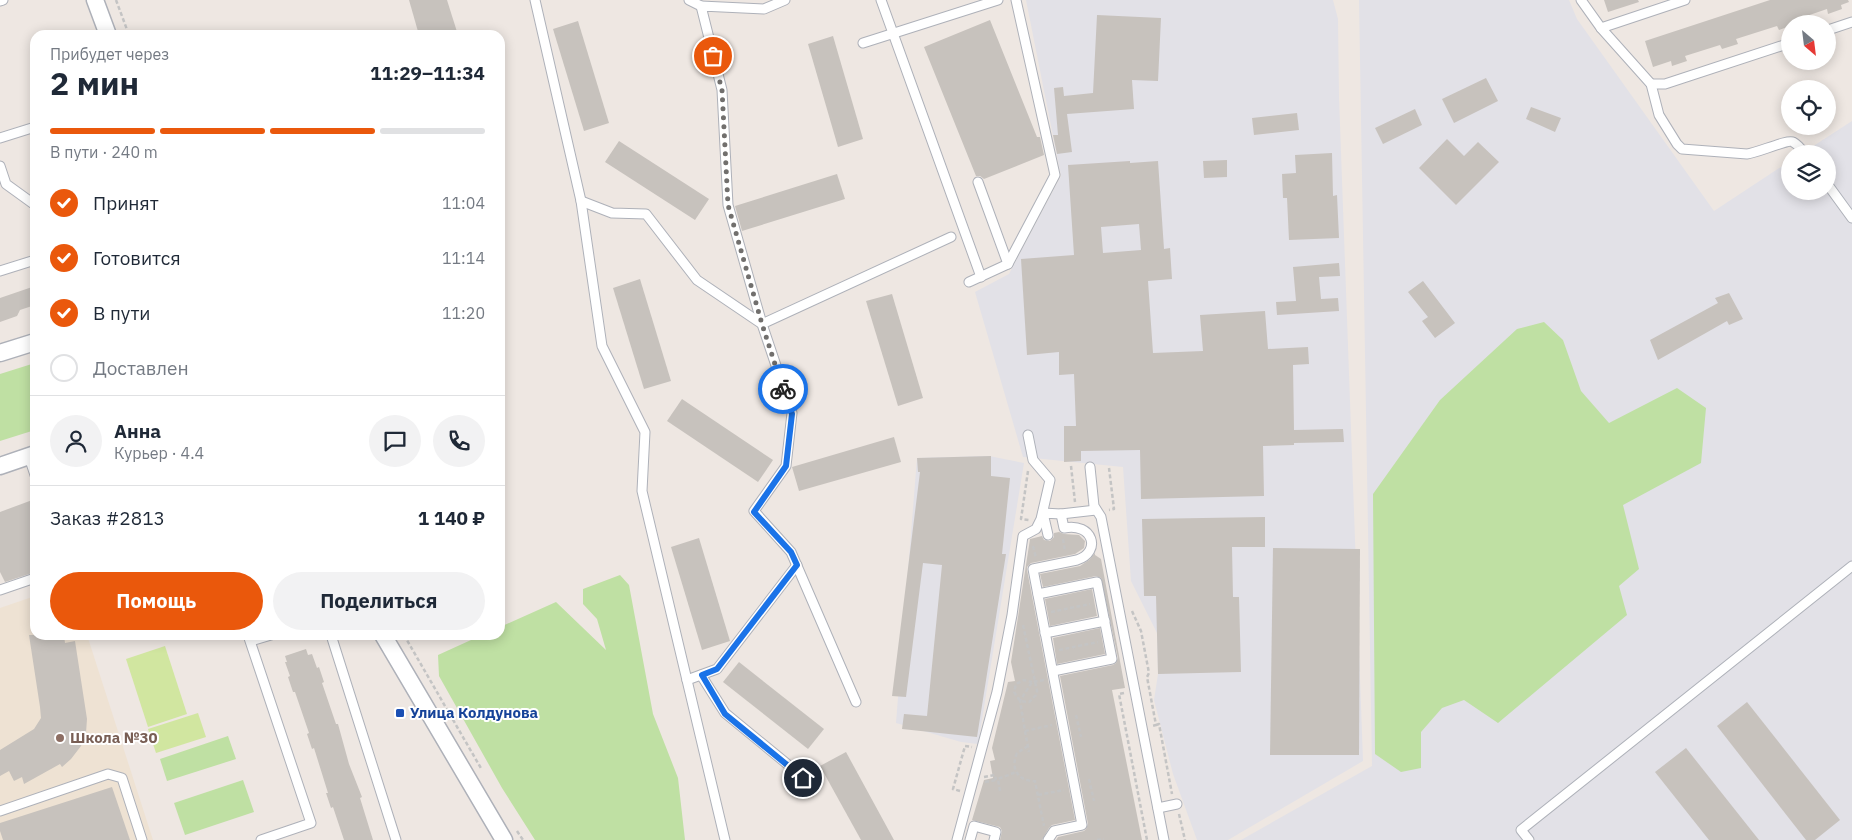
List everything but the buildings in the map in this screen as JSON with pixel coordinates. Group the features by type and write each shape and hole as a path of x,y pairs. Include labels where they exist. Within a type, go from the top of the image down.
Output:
{"street":[{"path":"95,0 106,30"},
{"path":"0,353 30,344"},
{"path":"0,466 30,456"},
{"path":"386,640 499,839"}],"lane":[{"path":"535,0 582,201 602,346 645,432 642,491 725,840"},
{"path":"689,0 701,6 764,8 785,0"},
{"path":"881,0 981,277"},
{"path":"863,43 998,0"},
{"path":"969,282 1008,264 1055,175 1016,0"},
{"path":"1581,0 1601,28 1651,84 1659,115 1676,144 1682,149 1747,154 1757,153 1787,141 1793,142 1796,145"},
{"path":"1601,28 1670,2 1685,0"},
{"path":"701,6 722,90 728,205 762,324 792,414 786,466 754,512 791,552 856,702"},
{"path":"1836,27 1852,22"},
{"path":"1651,84 1665,84 1781,46"},
{"path":"0,138 30,129"},
{"path":"0,166 6,184 30,201"},
{"path":"978,182 1008,264"},
{"path":"1836,196 1852,218"},
{"path":"582,201 612,213 646,214 697,280 762,324"},
{"path":"762,324 951,237"},
{"path":"0,271 30,262"},
{"path":"957,840 997,692 1012,615 1024,536 1036,529 1044,514 1050,480 1033,460 1028,435"},
{"path":"1090,467 1094,506 1100,510 1164,840"},
{"path":"1044,514 1100,510"},
{"path":"1044,514 1048,535"},
{"path":"1046,836 1054,831 1082,825 1033,569 1082,559 1090,550 1092,545 1089,534 1081,527 1064,528 1061,514"},
{"path":"687,680 717,669 797,565"},
{"path":"1529,840 1521,830 1852,566"},
{"path":"0,590 30,580"},
{"path":"1038,594 1097,582 1112,659 1053,675"},
{"path":"1045,633 1104,621"},
{"path":"251,640 311,824 261,840"},
{"path":"333,640 396,840"},
{"path":"702,675 725,714 803,778"},
{"path":"0,811 108,774 122,778 142,840"},
{"path":"1158,808 1176,805"},
{"path":"970,840 974,826 996,832 994,840"}],"path":[{"path":"116,0 126,30"},
{"path":"1071,466 1076,507"},
{"path":"1100,510 1114,509 1109,468"},
{"path":"1028,471 1021,519 1033,520"},
{"path":"1062,536 1066,556"},
{"path":"1033,542 1038,568"},
{"path":"1020,701 1029,702 1037,691 1033,682 1022,620 1101,602"},
{"path":"407,640 486,777"},
{"path":"1049,652 1108,640"},
{"path":"1029,752 1020,701 1014,692 1016,684 1024,680 1033,682 1053,675"},
{"path":"1020,701 1033,682"},
{"path":"1128,692 1119,694 1146,840"},
{"path":"1076,715 1081,737"},
{"path":"1025,731 1063,723"},
{"path":"1156,725 1159,724 1176,805 1176,814 1180,814 1185,840"},
{"path":"1028,746 1017,753 1014,760 1016,772 1023,779 1035,781 1046,836"},
{"path":"984,782 997,780 1016,772"},
{"path":"988,776 995,775 1000,791"},
{"path":"1089,779 1094,801"},
{"path":"1038,795 1075,788"},
{"path":"514,825 523,840"},
{"path":"1097,840 1104,839"}],"shaded area":[{"path":"1026,0 1333,0 1338,19 1339,97 1363,761 1228,840 1197,840 1173,774 1154,700 1158,674 1157,633 1131,581 1123,467 1023,457 975,292 1009,274 1061,176"},
{"path":"1359,0 1569,0 1577,19 1714,211 1781,167 1781,200 1836,200 1836,145 1815,145 1830,135 1836,135 1836,131 1852,121 1852,840 1241,840 1372,766"},
{"path":"989,456 1024,463 978,744 961,742 896,723 917,458"},
{"name":"Школа №30","path":"30,598 30,640 89,640 153,840 0,840 0,608"}],"green space":[{"path":"1544,322 1563,340 1581,391 1609,423 1677,388 1706,408 1701,463 1623,505 1639,569 1619,586 1627,615 1498,723 1464,700 1442,708 1421,732 1421,768 1401,772 1375,754 1373,494 1440,400 1517,329"},
{"path":"30,365 30,432 0,441 0,374"},
{"path":"620,575 629,585 653,714 678,778 685,840 535,840 502,788 439,676 438,655 471,640 505,640 505,625 556,602 606,650 597,619 583,604 583,589"},
{"path":"165,646 187,714 148,727 126,659"},
{"path":"198,713 206,737 156,753 148,729"},
{"path":"228,736 236,759 167,781 160,759"},
{"path":"243,780 254,812 185,835 174,803"}],"way so far":[{"path":"713,56 722,90 728,205 762,324 783,389"}],"place":[{"name":"Улица Колдунова","path":"400,713"},
{"name":"Школа №30","path":"60,738"}],"route":[{"path":"783,389 792,414 786,466 754,512 791,552 797,565 717,669 702,675 725,714 803,778"}]}
